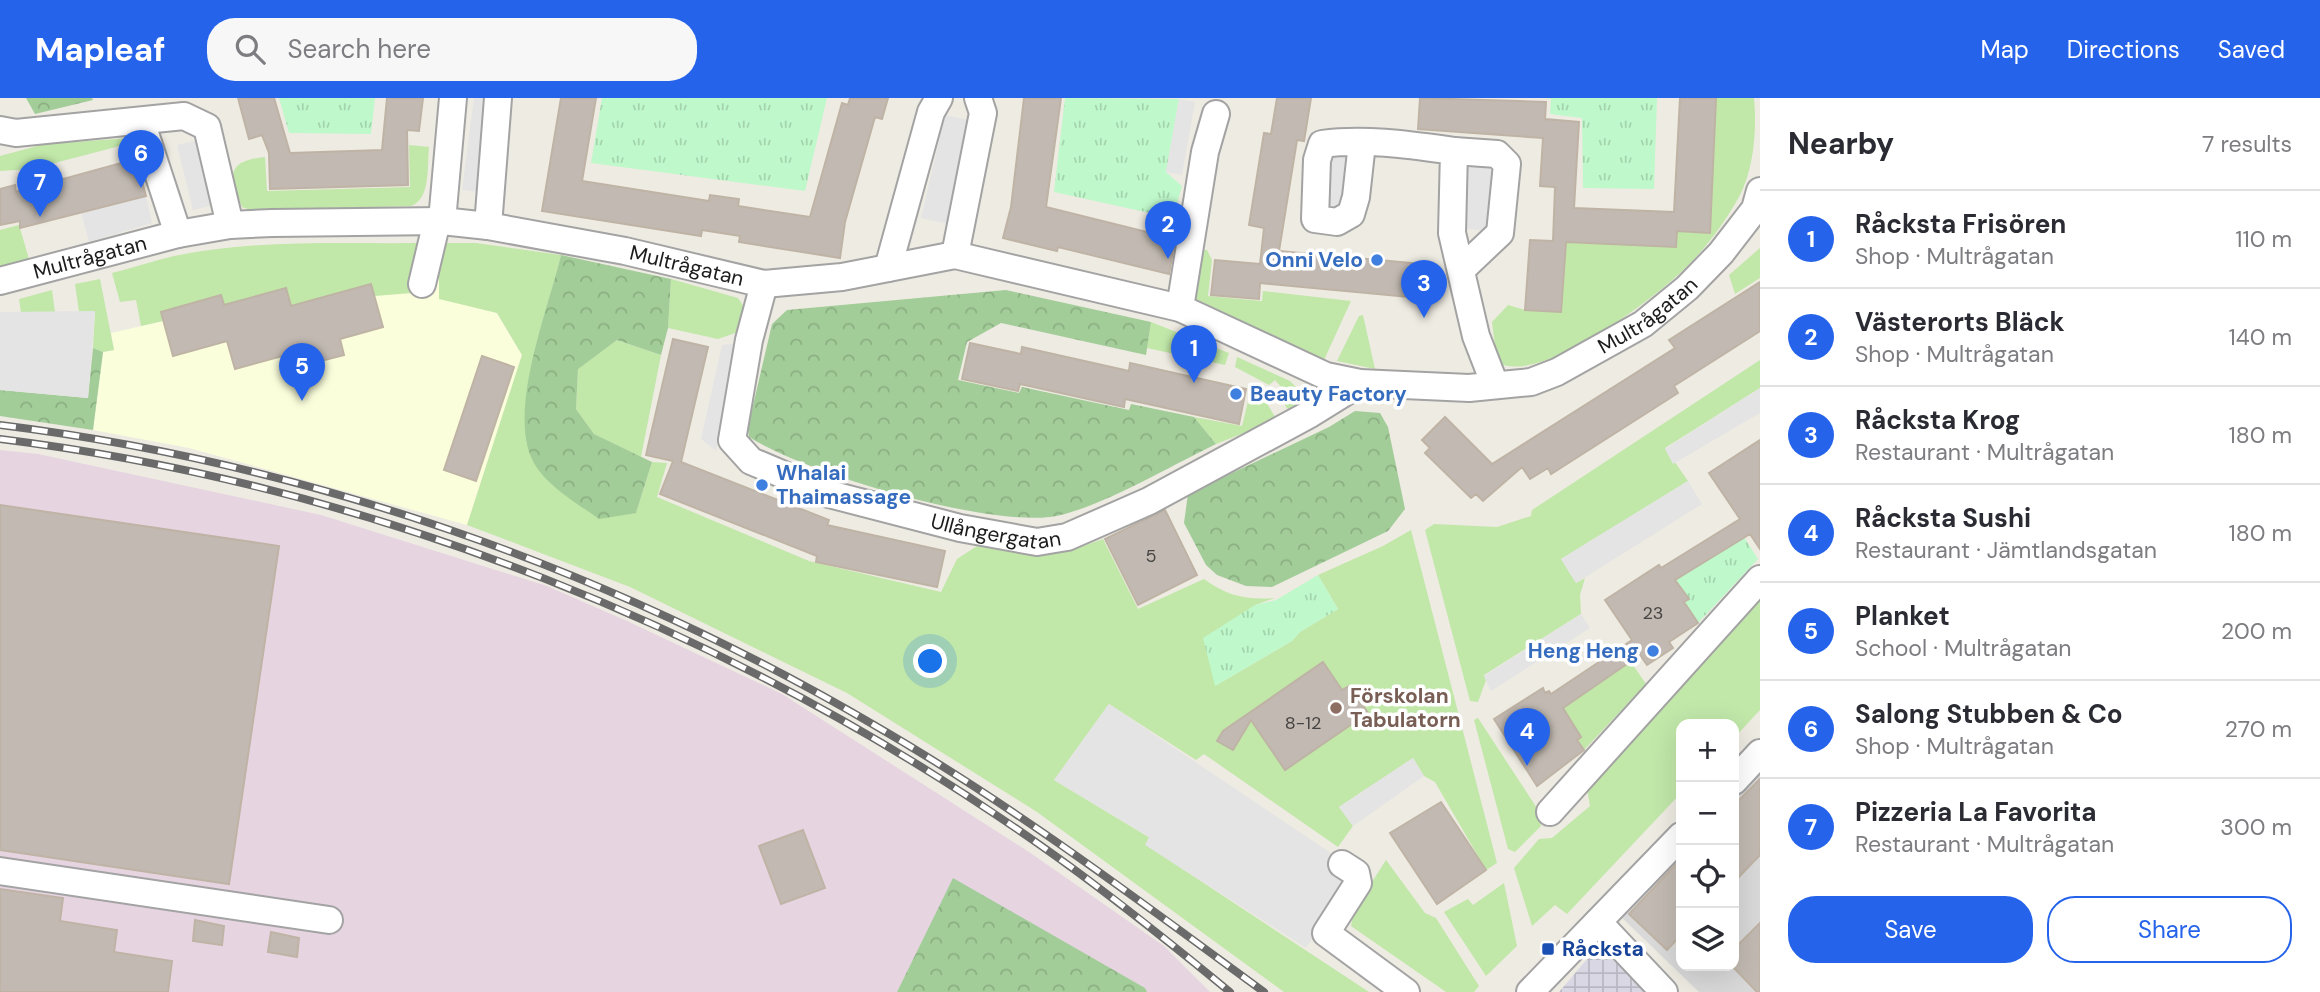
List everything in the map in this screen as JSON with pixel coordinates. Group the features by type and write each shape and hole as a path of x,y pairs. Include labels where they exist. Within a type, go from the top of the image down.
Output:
{"street":[{"path":"422,284 440,221 453,98"},
{"path":"488,226 499,98"},
{"path":"888,268 931,112 939,98"},
{"path":"955,255 983,113 978,98"},
{"path":"1180,308 1205,152 1216,114"},
{"path":"0,130 16,133 184,116 207,127 230,225"},
{"path":"141,121 178,234"},
{"path":"1362,143 1497,154 1507,164 1505,213 1500,233 1463,268"},
{"path":"1454,151 1452,233 1463,268 1476,336 1495,386"},
{"name":"Multrågatan","path":"0,281 178,234 230,225 440,221 488,226 625,251 764,284 842,277 955,255 1180,308 1326,376 1360,383 1431,387 1495,386 1531,382 1557,372 1643,324 1687,288 1721,253 1758,204"},
{"name":"Ullångergatan","path":"764,284 749,340 733,440 751,461 793,481 868,506 960,528 1037,542 1067,537 1149,501 1311,414 1360,383"},
{"path":"1550,812 1760,579"},
{"path":"1739,776 1760,753"},
{"path":"1530,992 1676,841"},
{"path":"1342,864 1356,873 1358,883 1326,933 1406,992"},
{"path":"0,871 329,920"},
{"path":"1598,922 1664,992"}],"shaded area":[{"path":"474,98 491,98 479,192 462,190"},
{"path":"1179,99 1195,102 1182,175 1166,172"},
{"path":"945,115 977,122 953,225 921,218"},
{"path":"195,141 210,206 193,210 177,145"},
{"path":"1347,151 1341,210 1323,209 1328,152"},
{"path":"1494,167 1492,231 1456,228 1460,168"},
{"path":"146,196 152,223 89,242 81,212"},
{"path":"466,262 522,355 467,525 189,448 93,430 103,352 114,350 111,333 163,321 161,312 221,295 224,305 291,306 371,284 415,283"},
{"path":"95,311 88,398 0,390 0,312"},
{"path":"739,343 716,451 701,439 722,345"},
{"path":"1760,388 1760,413 1673,464 1665,449"},
{"path":"0,450 38,454 321,515 547,586 627,621 782,694 1029,852 1164,946 1210,992 1147,992 1145,988 953,879 897,992 0,992"},
{"path":"1688,481 1702,504 1576,583 1561,559"},
{"path":"1581,614 1590,628 1491,691 1484,676"},
{"path":"1109,704 1356,870 1306,948 1145,845 1149,837 1054,780"},
{"path":"1413,758 1424,776 1353,826 1339,807"},
{"path":"1760,765 1760,992 1699,992 1677,971 1739,971 1739,787"},
{"path":"1676,851 1676,970 1617,913"},
{"path":"1605,938 1654,992 1559,992"}],"green space":[{"path":"26,98 92,98 93,100 35,114"},
{"path":"279,98 375,98 371,134 289,133"},
{"path":"602,98 827,98 805,191 591,163"},
{"path":"1065,98 1179,99 1166,172 1182,186 1173,218 1054,192"},
{"path":"1544,98 1657,98 1654,189 1583,188 1582,118 1550,114 1551,99"},
{"path":"1716,98 1754,98 1755,136 1744,186 1727,217 1705,247 1689,265 1644,303 1592,338 1539,363 1515,367 1497,362 1492,322 1508,305 1525,310 1561,312 1566,242 1676,247 1677,231 1710,233"},
{"path":"130,138 131,143 32,169 0,171 0,156 45,144"},
{"path":"409,145 429,147 425,189 422,196 411,206 253,211 242,207 234,186 234,171 237,166 265,157 267,191 410,187"},
{"path":"19,225 29,259 0,266 0,230"},
{"path":"420,243 412,293 375,296 371,284 291,306 224,305 221,295 161,312 163,321 141,326 136,300 120,302 112,273 174,256 235,247"},
{"path":"442,243 476,243 561,255 532,365 526,424 530,449 541,470 555,486 636,513 652,462 667,463 657,497 809,561 941,592 957,559 977,546 1041,555 1103,539 1138,609 1204,579 1237,596 1275,598 1255,605 1215,686 1292,641 1300,632 1338,609 1318,575 1383,546 1411,530 1497,863 1486,870 1435,782 1424,776 1413,758 1339,807 1353,826 1338,847 1204,754 1196,760 1109,704 1054,780 1150,838 1146,845 1369,992 1284,992 1037,812 847,693 630,587 467,525 522,355 497,313 439,299 439,277 433,275"},
{"path":"1760,248 1760,278 1735,294 1729,275"},
{"path":"1201,250 1207,250 1212,260 1208,296 1262,301 1263,291 1351,301 1324,360 1196,299 1192,292"},
{"path":"561,255 671,279 668,328 661,355 617,340 578,369 576,409 594,434 652,462 636,513 599,519 544,477 532,459 526,438 527,386"},
{"path":"100,279 114,350 103,352 93,348 95,312 79,312 75,284"},
{"path":"671,279 738,298 744,307 738,332 718,339 668,328"},
{"path":"52,290 55,312 21,312 19,299"},
{"path":"1006,290 1151,322 1146,355 1001,323 967,342 958,380 1019,393 1022,387 1129,410 1131,404 1194,417 1216,444 1089,506 1050,517 1020,517 983,513 896,494 811,466 749,437 748,427 772,324 787,310"},
{"path":"1363,315 1375,369 1337,361 1359,316"},
{"path":"1151,322 1229,353 1225,365 1147,348"},
{"path":"617,340 661,355 641,457 594,434 576,409 578,368"},
{"path":"93,348 103,352 93,430 0,416 0,390 88,398"},
{"path":"1237,357 1290,381 1300,391 1300,402 1291,413 1283,403 1288,395 1275,380 1269,385 1235,367"},
{"path":"1760,360 1760,388 1665,448 1688,481 1561,559 1576,583 1585,578 1580,595 1581,614 1484,675 1486,680 1478,702 1470,701 1425,530 1434,524 1497,527 1531,516 1532,510"},
{"path":"1251,389 1260,392 1277,420 1216,444 1194,417 1242,426"},
{"path":"1355,411 1380,413 1388,427 1405,509 1388,531 1272,587 1246,586 1217,575 1206,565 1184,523 1188,494 1329,427"},
{"path":"1744,537 1758,559 1698,623 1684,602 1688,599 1673,581"},
{"path":"1318,575 1338,609 1300,632 1292,641 1215,686 1203,638 1255,605 1276,600"},
{"path":"1760,579 1760,710 1739,733 1739,719 1676,719 1676,798 1567,914 1555,905 1532,926 1514,868 1539,839 1552,838 1590,806 1585,777"},
{"path":"1631,662 1646,684 1584,750 1577,740 1581,737 1558,711"},
{"path":"1478,718 1535,805 1541,826 1515,852 1508,849 1474,720"},
{"path":"1386,860 1425,913 1436,918 1479,986 1474,992 1446,992 1351,926 1354,910"},
{"path":"953,878 1145,988 1147,992 897,992"},
{"path":"1504,883 1517,946 1486,976 1444,912 1468,899 1473,905"}],"building":[{"path":"238,98 274,98 290,153 382,150 387,98 423,98 419,131 407,130 408,185 270,189 269,153 262,135 249,139"},
{"path":"561,98 596,98 582,181 709,201 710,195 739,199 738,206 810,217 842,103 848,105 850,98 888,98 882,119 875,117 845,222 840,258 739,242 740,236 702,230 701,236 542,211"},
{"path":"1024,98 1061,98 1046,207 1175,239 1169,274 1058,247 1057,251 1003,238 1011,207"},
{"path":"1277,98 1311,98 1304,141 1297,140 1279,251 1433,265 1430,299 1260,283 1259,299 1211,295 1215,260 1260,264 1264,228 1249,225 1264,133 1271,134"},
{"path":"1420,98 1546,102 1545,119 1579,122 1574,208 1674,212 1680,98 1716,98 1710,233 1677,231 1676,247 1566,242 1561,312 1525,310 1530,240 1553,241 1555,187 1540,186 1543,138 1418,129"},
{"path":"136,159 146,196 20,228 20,221 0,225 0,189 15,185 16,192"},
{"path":"1760,282 1760,331 1674,386 1678,393 1551,474 1548,468 1530,479 1522,467 1483,501 1476,494 1471,498 1425,453 1430,448 1422,440 1445,417 1492,464 1675,348 1669,340"},
{"path":"371,284 383,327 340,339 344,355 301,366 297,352 235,369 227,341 173,356 161,312 221,295 224,305 286,288 291,306"},
{"path":"673,339 708,347 681,462 829,520 827,525 945,551 937,587 816,562 817,556 660,494 673,461 646,455"},
{"path":"970,343 1021,354 1022,347 1129,371 1130,363 1246,389 1239,424 1125,399 1124,407 1020,384 1018,391 962,379"},
{"path":"482,356 514,367 476,481 444,470"},
{"path":"1760,440 1760,549 1750,534 1675,580 1689,599 1684,602 1698,623 1669,642 1673,648 1647,665 1640,655 1563,708 1581,737 1577,740 1584,750 1537,786 1494,719 1543,688 1545,693 1549,691 1551,694 1632,640 1605,600 1659,565 1661,568 1740,519 1709,473"},
{"path":"0,505 279,546 229,884 0,850"},
{"path":"1165,510 1197,575 1138,605 1105,539"},
{"name":"Förskolan Tabulatorn","path":"1323,662 1342,690 1349,686 1368,713 1285,770 1251,720 1233,750 1217,741 1223,731"},
{"path":"1760,779 1760,855 1739,877 1739,845 1739,800"},
{"path":"1441,802 1486,870 1437,904 1390,833"},
{"path":"803,830 825,888 781,904 759,846"},
{"path":"1676,864 1676,940 1667,950 1629,914"},
{"path":"0,889 63,898 60,921 117,930 114,952 172,961 168,992 0,992"},
{"path":"195,920 224,926 222,945 193,941"},
{"path":"1760,923 1760,992 1737,971 1739,971 1739,944"},
{"path":"271,932 299,938 297,957 268,952"}],"railway":[{"path":"0,425 115,442 229,466 341,495 452,531 562,572 668,618 773,669 925,755 1073,853 1264,992"},
{"path":"0,439 139,461 276,492 411,531 544,579 674,634 801,697 923,768 1065,862 1230,992"}],"place":[{"name":"Salong Stubben & Co","path":"141,188"},
{"name":"Pizzeria La Favorita","path":"40,217"},
{"name":"Västerorts Bläck","path":"1168,259"},
{"name":"Onni Velo","path":"1377,260"},
{"name":"Råcksta Krog","path":"1424,318"},
{"name":"Råcksta Frisören","path":"1194,383"},
{"name":"Beauty Factory","path":"1236,394"},
{"name":"Planket","path":"302,401"},
{"name":"Whalai Thaimassage","path":"762,485"},
{"name":"Heng Heng","path":"1653,651"},
{"name":"Förskolan Tabulatorn","path":"1336,708"},
{"name":"Råcksta Sushi","path":"1527,766"},
{"name":"Råcksta","path":"1548,949"}]}
